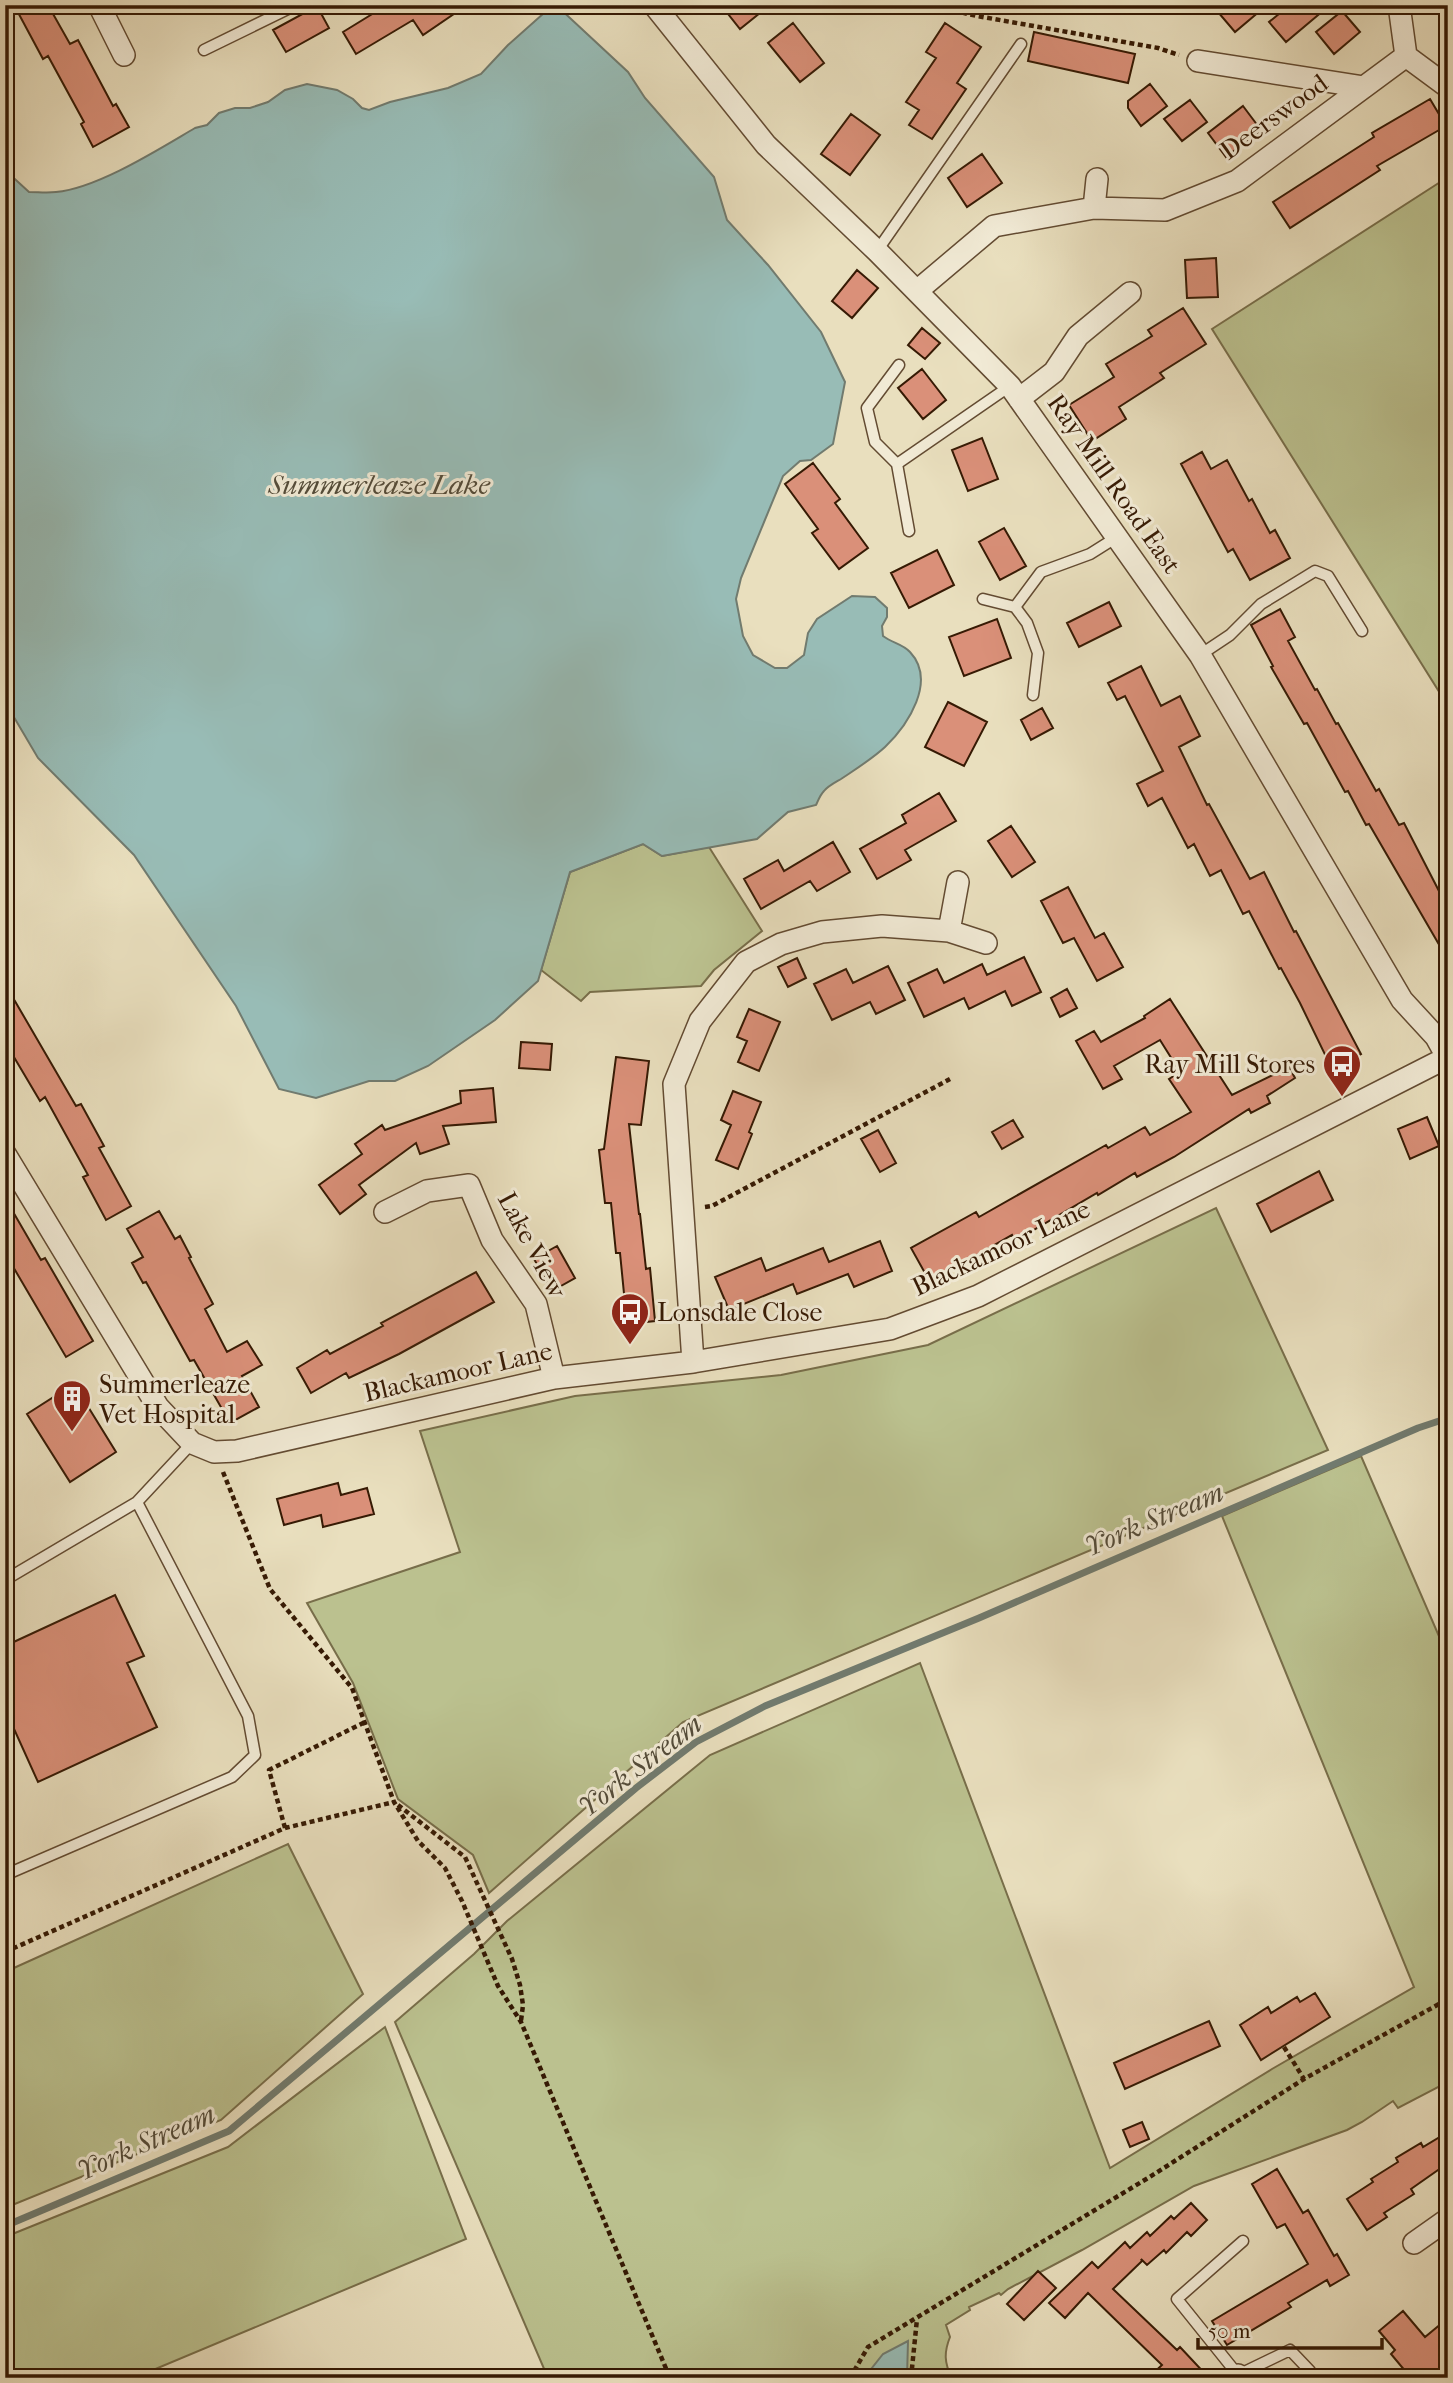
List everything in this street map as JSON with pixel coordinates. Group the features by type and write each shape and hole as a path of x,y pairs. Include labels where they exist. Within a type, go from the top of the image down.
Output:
{"street":[{"path":"99,5 124,55"},
{"name":"Ray Mill Road East","path":"654,5 766,145 877,251 1014,392 1200,655 1402,1000 1436,1037 1447,1057"},
{"path":"1399,5 1406,55 1448,87"},
{"name":"Deerswood","path":"916,291 994,226 1094,208 1166,210 1237,181 1406,55"},
{"name":"Deerswood","path":"1198,61 1364,87"},
{"path":"1094,208 1097,179"},
{"path":"1014,392 1054,372 1078,336 1130,293"},
{"path":"949,930 958,882"},
{"path":"694,1362 674,1084 701,1021 746,962 782,944 822,932 882,926 949,930 986,943"},
{"name":"Blackamoor Lane","path":"214,1452 237,1451 554,1378 694,1362 890,1329 978,1296 1447,1057"},
{"path":"5,1154 158,1407 192,1443 214,1452"},
{"name":"Lake View","path":"385,1212 427,1191 469,1185 492,1240 536,1304 554,1378"},
{"path":"1414,2243 1448,2219"}],"lane":[{"path":"204,50 296,5"},
{"path":"877,251 1021,44"},
{"path":"899,365 867,408 875,442 897,464 909,531"},
{"path":"897,464 1014,392"},
{"path":"1015,607 1041,572 1090,554 1117,537"},
{"path":"1200,655 1230,635 1261,604 1315,571 1328,576 1362,631"},
{"path":"983,599 1015,607 1027,623 1038,653 1033,695"},
{"path":"5,1580 137,1502 192,1443"},
{"path":"5,1875 232,1777 256,1755 248,1716 137,1502"},
{"path":"1243,2241 1177,2299 1237,2377 1290,2350 1311,2371"}],"path":[{"path":"929,5 1158,48 1198,61"},
{"path":"683,1212 712,1206 950,1079"},
{"path":"214,1452 270,1590 352,1688 394,1802 418,1841 445,1868 462,1901 498,1986 521,2022 670,2378"},
{"path":"285,1828 269,1770 365,1722"},
{"path":"5,1952 285,1828 394,1802"},
{"path":"394,1802 465,1857 512,1959 520,1984 523,2005 521,2022"},
{"path":"850,2378 868,2347 1136,2185 1304,2079 1448,1999"},
{"path":"1284,2047 1304,2079"},
{"path":"911,2378 917,2319"}],"green space":[{"path":"1448,177 1448,706 1212,329"},
{"path":"643,844 662,856 709,847 762,931 714,970 701,986 590,992 581,1001 541,970 570,872"},
{"path":"1216,1208 1328,1450 683,1722 489,1893 473,1855 398,1799 353,1683 307,1603 460,1552 420,1431 575,1396 781,1375 928,1345"},
{"path":"1361,1456 1448,1657 1448,2082 1398,2108 1393,2101 1347,2130 1194,2186 1001,2295 999,2293 969,2307 970,2310 946,2325 950,2337 946,2362 952,2378 548,2378 395,2022 474,1954 507,1921 710,1755 920,1663 1110,2168 1272,2069 1414,1987 1222,1516"},
{"path":"288,1844 363,1994 221,2120 5,2208 5,1972"},
{"path":"385,2027 466,2239 134,2378 5,2378 5,2237 228,2147"}],"water":[{"name":"Summerleaze Lake","path":"553,5 628,72 645,98 714,177 727,220 768,265 821,332 845,382 833,444 811,460 800,461 783,476 741,578 736,599 743,636 753,655 775,668 787,668 804,655 808,633 817,619 852,596 875,597 887,608 887,617 882,626 883,636 910,652 918,664 920,689 910,715 885,747 828,787 816,805 788,812 757,839 662,856 643,844 570,872 538,981 495,1020 428,1066 395,1081 369,1081 316,1098 279,1089 236,1006 134,855 38,758 5,702 5,170 29,192 73,189 109,176 195,128 207,125 219,113 235,108 250,108 268,102 285,90 307,84 337,90 369,110 448,88 481,74 508,45"},
{"path":"908,2341 907,2378 864,2378 883,2354"}],"building":[{"path":"14,5 48,5 70,44 78,40 113,106 116,104 129,127 93,147 81,124 84,122 48,56 43,59"},
{"path":"387,5 467,5 423,35 413,20 356,54 343,32"},
{"path":"721,5 770,5 740,29"},
{"path":"1212,5 1267,5 1235,32"},
{"path":"1290,5 1330,5 1286,42 1269,22"},
{"path":"317,6 329,28 286,52 273,30"},
{"path":"1342,11 1360,32 1334,54 1316,32"},
{"path":"793,23 824,63 800,82 768,43"},
{"path":"945,23 981,47 957,83 966,89 932,139 909,125 919,110 906,102 936,58 926,52"},
{"path":"1034,32 1135,54 1128,83 1028,61"},
{"path":"1150,84 1167,106 1141,126 1128,108 1128,101"},
{"path":"1430,99 1446,126 1377,166 1380,170 1290,228 1273,202 1374,137 1372,133"},
{"path":"1190,100 1207,122 1182,141 1164,119"},
{"path":"1243,106 1261,130 1226,157 1208,133"},
{"path":"851,114 880,135 850,175 821,154"},
{"path":"982,154 1002,183 967,207 948,178"},
{"path":"1216,258 1218,297 1187,298 1185,260"},
{"path":"857,270 878,288 852,318 832,301"},
{"path":"1183,308 1206,344 1160,373 1164,378 1119,407 1126,419 1092,441 1069,405 1114,377 1106,364 1152,336 1148,330"},
{"path":"922,328 940,343 925,359 908,345"},
{"path":"922,369 946,400 923,419 898,388"},
{"path":"982,438 998,479 968,491 952,450"},
{"path":"1202,452 1211,469 1227,460 1249,501 1252,499 1270,533 1275,530 1290,558 1250,580 1233,549 1228,552 1181,464"},
{"path":"813,463 840,499 835,503 868,548 839,569 812,533 818,529 785,484"},
{"path":"1004,528 1026,566 1000,580 979,542"},
{"path":"937,550 954,585 909,608 891,573"},
{"path":"1109,602 1121,626 1079,647 1067,623"},
{"path":"1280,609 1295,637 1288,641 1376,791 1379,789 1399,825 1404,823 1439,891 1448,886 1448,960 1369,824 1366,825 1348,791 1345,792 1307,723 1304,724 1271,667 1273,666 1251,625"},
{"path":"997,619 1011,658 964,676 949,637"},
{"path":"1141,666 1161,706 1180,696 1200,736 1179,747 1207,805 1209,804 1250,879 1264,872 1361,1054 1332,1069 1281,968 1279,969 1249,911 1243,914 1221,870 1210,876 1194,844 1188,848 1162,798 1148,806 1137,784 1163,771 1125,696 1117,700 1108,683"},
{"path":"948,702 987,722 964,766 925,747"},
{"path":"1042,708 1053,728 1031,740 1021,720"},
{"path":"939,793 956,821 905,850 911,860 877,879 860,849 906,823 902,815"},
{"path":"1011,826 1035,862 1012,877 988,841"},
{"path":"833,842 850,872 817,891 810,881 761,909 744,879 778,860 784,871"},
{"path":"1068,887 1095,938 1104,933 1123,967 1097,981 1074,938 1063,943 1041,901"},
{"path":"1024,957 1041,992 1012,1006 1005,991 969,1009 964,998 924,1017 908,983 937,969 944,983 982,964 987,975"},
{"path":"797,958 806,978 788,987 778,967"},
{"path":"888,966 905,1000 876,1014 870,1002 832,1020 814,984 846,969 853,983"},
{"path":"5,984 76,1106 81,1104 104,1146 99,1148 131,1206 106,1220 83,1177 88,1175 45,1097 40,1101 5,1042"},
{"path":"1067,989 1077,1008 1060,1017 1051,998"},
{"path":"1170,999 1232,1095 1289,1067 1295,1078 1267,1096 1270,1103 1251,1113 1249,1109 1174,1157 1137,1177 1135,1173 1098,1195 1097,1193 1015,1241 1012,1235 930,1282 911,1248 976,1212 979,1217 1106,1145 1108,1148 1145,1127 1150,1135 1191,1112 1169,1079 1180,1072 1160,1040 1114,1066 1122,1079 1103,1089 1076,1041 1094,1031 1101,1042 1145,1018 1144,1016"},
{"path":"749,1009 780,1022 759,1071 738,1062 747,1041 737,1037"},
{"path":"521,1042 552,1044 550,1070 519,1068"},
{"path":"616,1057 649,1061 641,1125 629,1124 646,1269 650,1268 655,1321 627,1324 620,1253 616,1253 611,1203 605,1203 599,1150 604,1149"},
{"path":"493,1088 496,1122 443,1126 449,1144 420,1154 416,1143 359,1185 366,1194 340,1214 319,1185 362,1154 355,1144 382,1125 385,1130 461,1103 460,1091"},
{"path":"733,1091 761,1102 738,1169 716,1160 731,1125 721,1120"},
{"path":"1427,1117 1439,1146 1410,1159 1398,1129"},
{"path":"1013,1120 1023,1137 1002,1149 992,1132"},
{"path":"878,1130 896,1163 880,1172 861,1139"},
{"path":"1319,1171 1333,1200 1271,1232 1257,1204"},
{"path":"5,1198 41,1260 45,1258 93,1341 66,1357 5,1253"},
{"path":"159,1211 175,1239 180,1236 191,1257 189,1258 213,1304 205,1309 227,1352 247,1341 262,1365 242,1376 259,1407 230,1423 194,1360 190,1361 146,1282 143,1283 132,1263 143,1257 127,1229"},
{"path":"880,1241 892,1271 854,1287 848,1274 797,1294 793,1284 729,1310 715,1277 761,1258 766,1271 823,1248 829,1262"},
{"path":"557,1246 575,1278 552,1291 534,1259"},
{"path":"476,1272 494,1302 399,1354 349,1378 346,1373 311,1393 297,1368 327,1350 330,1354 383,1326 381,1323"},
{"name":"Summerleaze Vet Hospital","path":"74,1384 116,1452 70,1482 27,1414"},
{"path":"338,1483 341,1495 367,1488 374,1514 323,1527 321,1515 284,1525 277,1499"},
{"path":"115,1595 144,1656 127,1663 157,1727 38,1782 5,1709 5,1646"},
{"path":"1315,1993 1330,2017 1261,2060 1240,2025 1268,2007 1271,2013 1297,1997 1300,2002"},
{"path":"1209,2021 1220,2046 1125,2089 1114,2063"},
{"path":"1142,2122 1149,2139 1130,2147 1123,2130"},
{"path":"1448,2132 1448,2163 1411,2189 1414,2194 1384,2213 1387,2217 1367,2230 1347,2199 1398,2162 1396,2158 1421,2143 1423,2147"},
{"path":"1277,2169 1303,2213 1308,2210 1334,2256 1337,2254 1349,2275 1330,2286 1327,2280 1288,2303 1291,2307 1227,2345 1212,2321 1308,2264 1285,2224 1277,2228 1252,2184"},
{"path":"1191,2203 1207,2220 1191,2236 1187,2232 1166,2253 1164,2250 1147,2265 1141,2259 1113,2289 1177,2350 1180,2347 1209,2378 1148,2378 1162,2365 1088,2293 1065,2318 1049,2303 1092,2262 1098,2268 1125,2242 1130,2248 1147,2232 1150,2236 1171,2216 1174,2219"},
{"path":"1038,2271 1056,2288 1024,2320 1007,2304"},
{"path":"1403,2311 1425,2337 1448,2318 1448,2369 1437,2378 1411,2378 1391,2354 1395,2350 1379,2331"}],"waterway":[{"name":"York Stream","path":"5,2226 229,2131 636,1788 696,1742 765,1706 979,1618 1418,1428 1448,1418"}],"place":[{"name":"Ray Mill Stores","path":"1342,1098"},
{"name":"Lonsdale Close","path":"630,1346"},
{"name":"Summerleaze Vet Hospital","path":"72,1433"}]}
